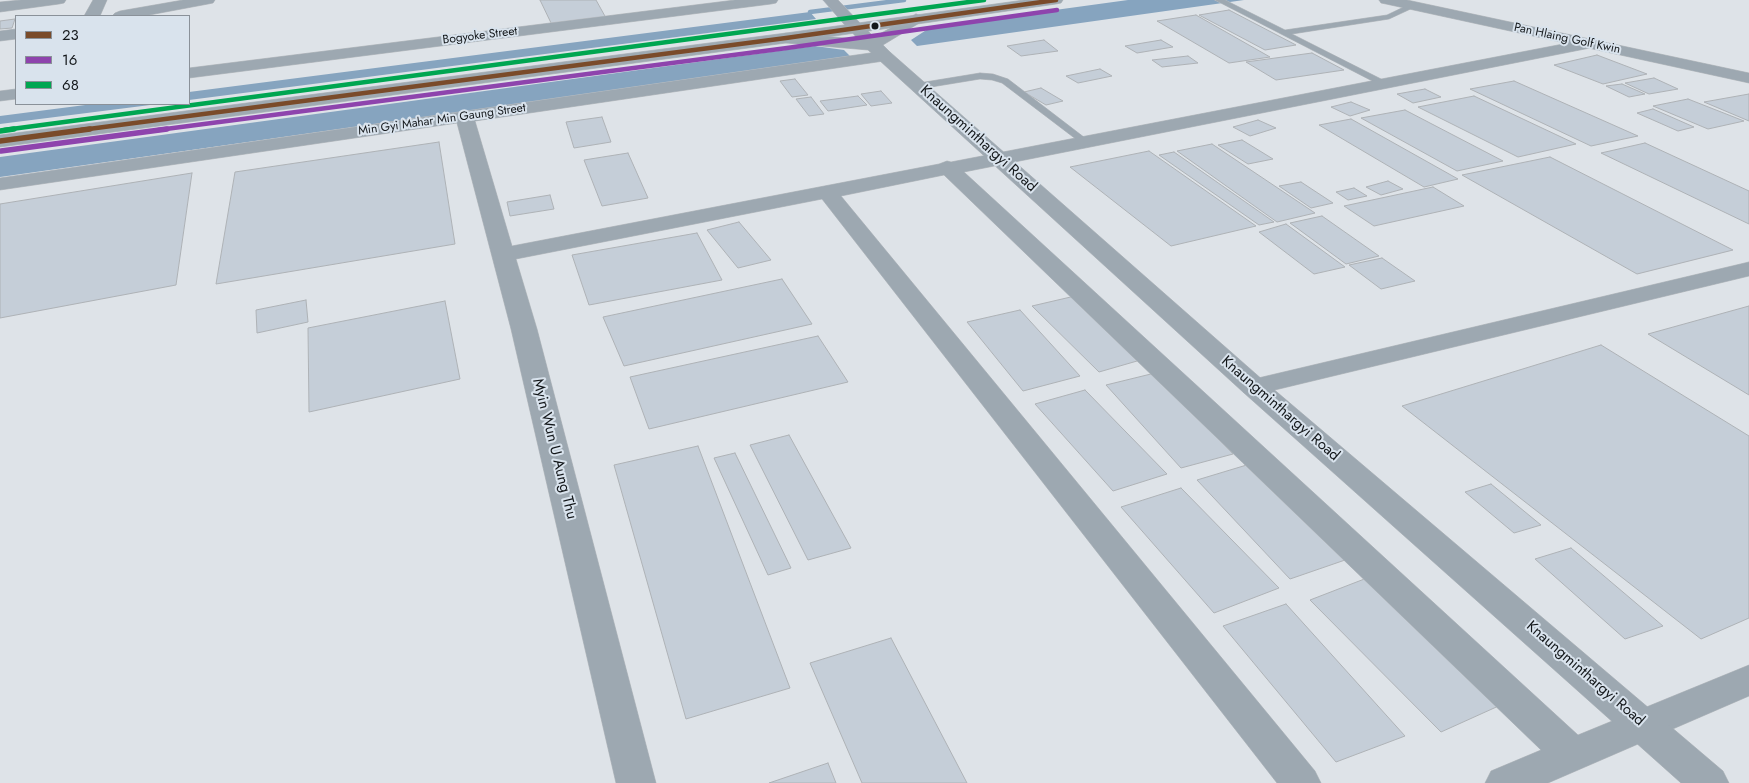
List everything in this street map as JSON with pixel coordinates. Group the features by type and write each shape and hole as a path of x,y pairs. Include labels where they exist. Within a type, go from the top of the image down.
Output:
{"main road":[{"path":"0,141 786,38 986,0"},
{"path":"0,129 852,24 916,19 1056,0"}],"street":[{"path":"0,7 58,0"},
{"path":"92,15 100,0"},
{"path":"125,15 202,0"},
{"name":"Bogyoke Street","path":"190,73 682,5 771,0"},
{"name":"Pan Hlaing Golf Kwin","path":"1386,0 1749,78"},
{"path":"852,24 916,19"},
{"name":"Knaungminthargyi Road","path":"852,24 1254,387 1709,783"},
{"name":"Min Gyi Mahar Min Gaung Street","path":"0,184 465,117 852,24"},
{"path":"0,36 15,34"},
{"path":"503,255 998,157 1589,44"},
{"path":"0,96 15,94"},
{"name":"Myin Wun U Aung Thu","path":"465,117 524,329 636,783"},
{"path":"947,167 1572,754"},
{"path":"826,191 1301,783"},
{"path":"1254,387 1749,270"},
{"path":"1505,783 1749,680"}],"lane":[{"path":"1222,2 1382,83"},
{"path":"1284,33 1389,17 1413,6"},
{"path":"920,86 980,76 993,77 1004,82 1084,141"}],"water":[{"path":"1128,0 1244,0 917,46 911,40 931,27"},
{"path":"810,12 816,19 190,100 190,92"},
{"path":"815,46 844,50 851,57 0,177 0,157"},
{"path":"85,105 150,105 0,124 0,116"}],"building":[{"path":"540,0 596,0 606,18 552,25"},
{"path":"1229,10 1296,45 1265,50 1199,15"},
{"path":"1196,15 1270,57 1229,63 1157,21"},
{"path":"15,19 12,28 0,29 0,21"},
{"path":"1044,40 1058,51 1021,56 1007,46"},
{"path":"1161,40 1173,47 1137,53 1125,46"},
{"path":"1312,53 1344,70 1276,80 1246,62"},
{"path":"1597,55 1647,74 1603,84 1554,65"},
{"path":"1188,56 1198,63 1162,67 1152,60"},
{"path":"1100,69 1112,76 1078,83 1066,76"},
{"path":"1654,78 1678,89 1649,94 1625,83"},
{"path":"795,79 808,95 792,97 780,81"},
{"path":"1514,81 1638,136 1591,146 1470,89"},
{"path":"1622,84 1645,94 1629,97 1606,86"},
{"path":"1041,88 1063,101 1046,105 1024,92"},
{"path":"1425,89 1441,97 1413,103 1397,94"},
{"path":"881,91 892,103 871,106 861,94"},
{"path":"1749,94 1749,121 1704,102"},
{"path":"858,96 867,105 828,111 820,101"},
{"path":"1474,96 1576,144 1518,157 1418,107"},
{"path":"811,97 824,114 809,116 796,99"},
{"path":"1688,99 1744,121 1708,129 1653,106"},
{"path":"1351,102 1370,110 1350,116 1331,107"},
{"path":"1653,109 1694,127 1678,131 1637,113"},
{"path":"1405,110 1503,161 1457,171 1361,118"},
{"path":"602,117 611,142 574,148 566,122"},
{"path":"1351,119 1458,179 1424,187 1319,125"},
{"path":"1258,120 1276,128 1250,136 1233,127"},
{"path":"1242,140 1273,159 1248,164 1218,145"},
{"path":"439,142 455,244 216,284 235,172"},
{"path":"1645,143 1749,191 1749,224 1601,153"},
{"path":"1212,144 1315,213 1277,222 1177,151"},
{"path":"1149,151 1256,226 1171,246 1070,167"},
{"path":"1174,152 1274,222 1259,225 1159,155"},
{"path":"628,153 648,198 602,206 584,160"},
{"path":"1550,157 1733,250 1637,274 1462,175"},
{"path":"192,173 176,285 0,318 0,204"},
{"path":"1388,181 1403,189 1381,195 1366,187"},
{"path":"1301,182 1333,203 1311,208 1279,186"},
{"path":"1433,187 1464,206 1374,226 1344,206"},
{"path":"1354,188 1367,196 1348,200 1336,192"},
{"path":"550,195 554,209 510,216 507,202"},
{"path":"1322,216 1379,256 1346,264 1290,223"},
{"path":"739,222 771,260 738,268 707,230"},
{"path":"1286,224 1345,267 1314,274 1259,232"},
{"path":"697,233 722,280 589,305 572,255"},
{"path":"1382,258 1415,281 1381,289 1349,265"},
{"path":"782,279 812,324 624,366 603,317"},
{"path":"1075,296 1144,359 1099,372 1032,306"},
{"path":"306,300 308,322 257,333 256,310"},
{"path":"445,301 460,379 309,412 308,328"},
{"path":"1749,306 1749,395 1648,334"},
{"path":"1020,310 1080,376 1023,391 967,322"},
{"path":"818,336 848,382 649,429 630,377"},
{"path":"1601,345 1749,436 1749,618 1701,639 1402,406"},
{"path":"1155,373 1233,454 1181,468 1106,385"},
{"path":"1085,390 1167,474 1113,491 1035,404"},
{"path":"789,435 851,548 808,560 750,445"},
{"path":"698,446 790,688 686,719 614,465"},
{"path":"735,453 791,568 768,575 714,458"},
{"path":"1250,464 1348,559 1290,579 1197,480"},
{"path":"1491,484 1541,525 1514,533 1465,492"},
{"path":"1181,488 1279,588 1214,613 1121,507"},
{"path":"1571,548 1663,626 1625,639 1535,559"},
{"path":"1367,578 1503,704 1441,732 1310,600"},
{"path":"1286,604 1405,736 1336,762 1223,626"},
{"path":"891,638 967,783 862,783 810,663"},
{"path":"828,763 836,783 769,783"}],"waterway":[{"path":"810,12 904,0"}],"transit line":[{"name":"68","path":"0,131 984,0"},
{"name":"23","path":"0,141 786,38 1056,0"},
{"name":"16","path":"1,151 787,48 1057,10"}]}
